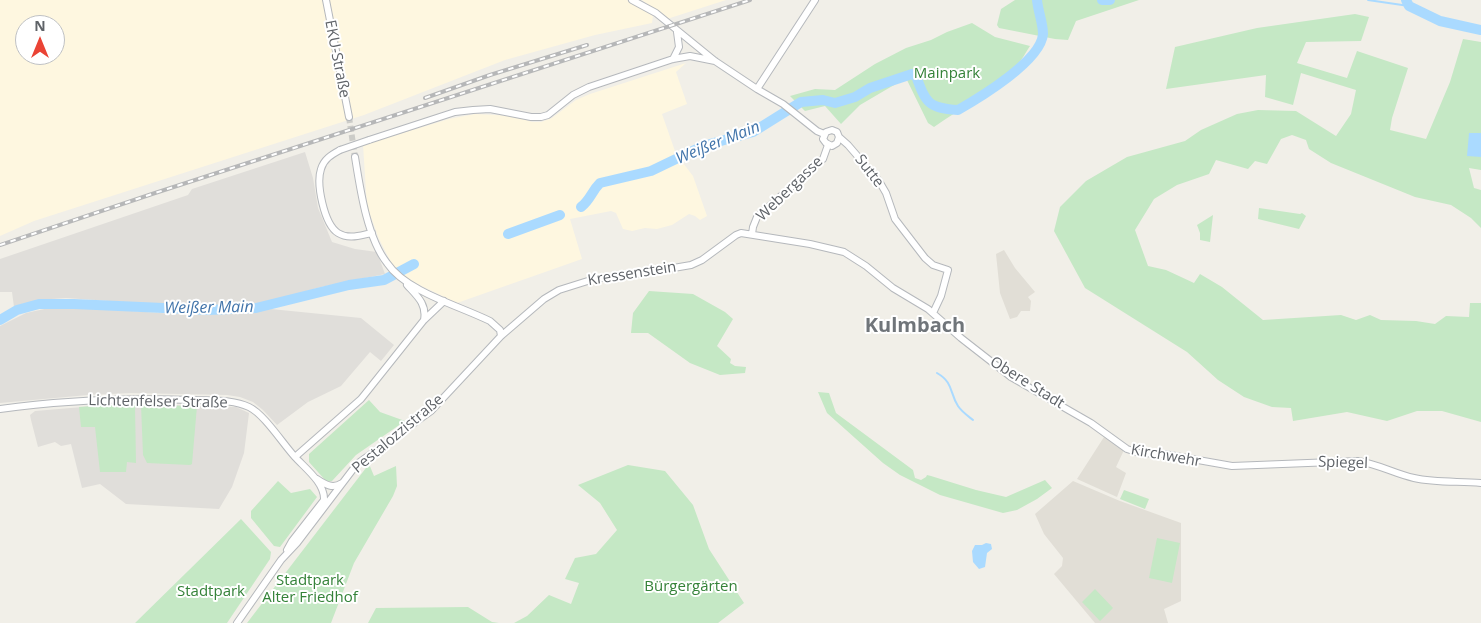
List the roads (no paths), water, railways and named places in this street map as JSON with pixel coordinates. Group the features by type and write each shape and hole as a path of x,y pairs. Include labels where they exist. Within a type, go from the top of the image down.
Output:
{"street":[{"name":"EKU-Straße","path":"326,0 349,117"},
{"path":"632,0 656,13 715,61 783,104 816,131 824,134"},
{"path":"757,89 814,0"},
{"path":"673,59 679,47 677,32"},
{"path":"372,233 349,237 339,234 329,224 325,214 319,179 321,168 326,158 340,150 455,112 490,109 532,117 544,117 573,95 589,87 673,59 690,56 715,61"},
{"path":"832,130 836,132 839,137 836,144 828,145 824,142 824,134 832,130"},
{"name":"Sutte","path":"839,137 879,181 886,193 895,220 925,258 932,265 948,270 941,296 933,313"},
{"name":"Webergasse","path":"752,234 757,217 823,159 828,145"},
{"path":"355,157 363,200 372,233 385,262 422,302 425,308 424,320"},
{"name":"Obere Stadt","path":"752,234 824,246 844,252 933,313 961,338 1011,377 1100,430"},
{"name":"Kressenstein","path":"500,336 544,299 559,290 594,279 691,265 702,260 736,235 752,234"},
{"path":"402,279 420,290 490,322 500,330 500,336"},
{"path":"295,457 361,399 424,320 444,301"},
{"name":"Pestalozzistraße","path":"281,560 297,543 357,464 431,411 500,336"},
{"name":"Lichtenfelser Straße","path":"0,409 82,400 156,399 230,402 251,408 262,417 314,477 324,495"},
{"name":"Kirchwehr","path":"1100,430 1118,444 1132,451 1232,466"},
{"name":"Spiegel","path":"1232,466 1358,462 1371,463 1423,480 1481,483"},
{"name":"Lichtenfelser Straße","path":"314,477 331,486 336,487 342,483"},
{"name":"Pestalozzistraße","path":"237,623 292,541 324,500 324,495"}],"water":[{"path":"1469,133 1481,133 1481,157 1467,156"},
{"path":"991,544 992,549 987,553 985,567 979,569 973,562 972,551 975,545"}],"waterway":[{"name":"Weißer Main","path":"581,207 600,183 651,171 703,146 753,132 801,102 823,100 835,103 855,97 870,88 912,74 916,76 929,102 940,108 958,110 1008,78 1032,56 1040,45 1043,34 1037,0"},
{"name":"Weißer Main","path":"1102,0 1110,0"},
{"path":"1368,0 1409,6"},
{"name":"Weißer Main","path":"1406,0 1409,6 1440,21 1481,30"},
{"name":"Weißer Main","path":"508,234 560,215"},
{"name":"Weißer Main","path":"0,320 17,310 39,304 208,310 256,308 349,285 384,280 414,264"},
{"path":"937,373 949,384 955,401 960,408 973,420"}],"tunnel":[{"path":"349,117 355,157"}],"railway":[{"path":"0,245 750,0"},
{"path":"425,98 490,75 587,45"}],"district":[{"name":"Kulmbach","path":"915,326"}],"park label":[{"name":"Mainpark","path":"947,74"},
{"name":"Bürgergärten","path":"691,587"},
{"name":"Stadtpark Alter Friedhof","path":"310,590"},
{"name":"Stadtpark","path":"211,592"}]}
